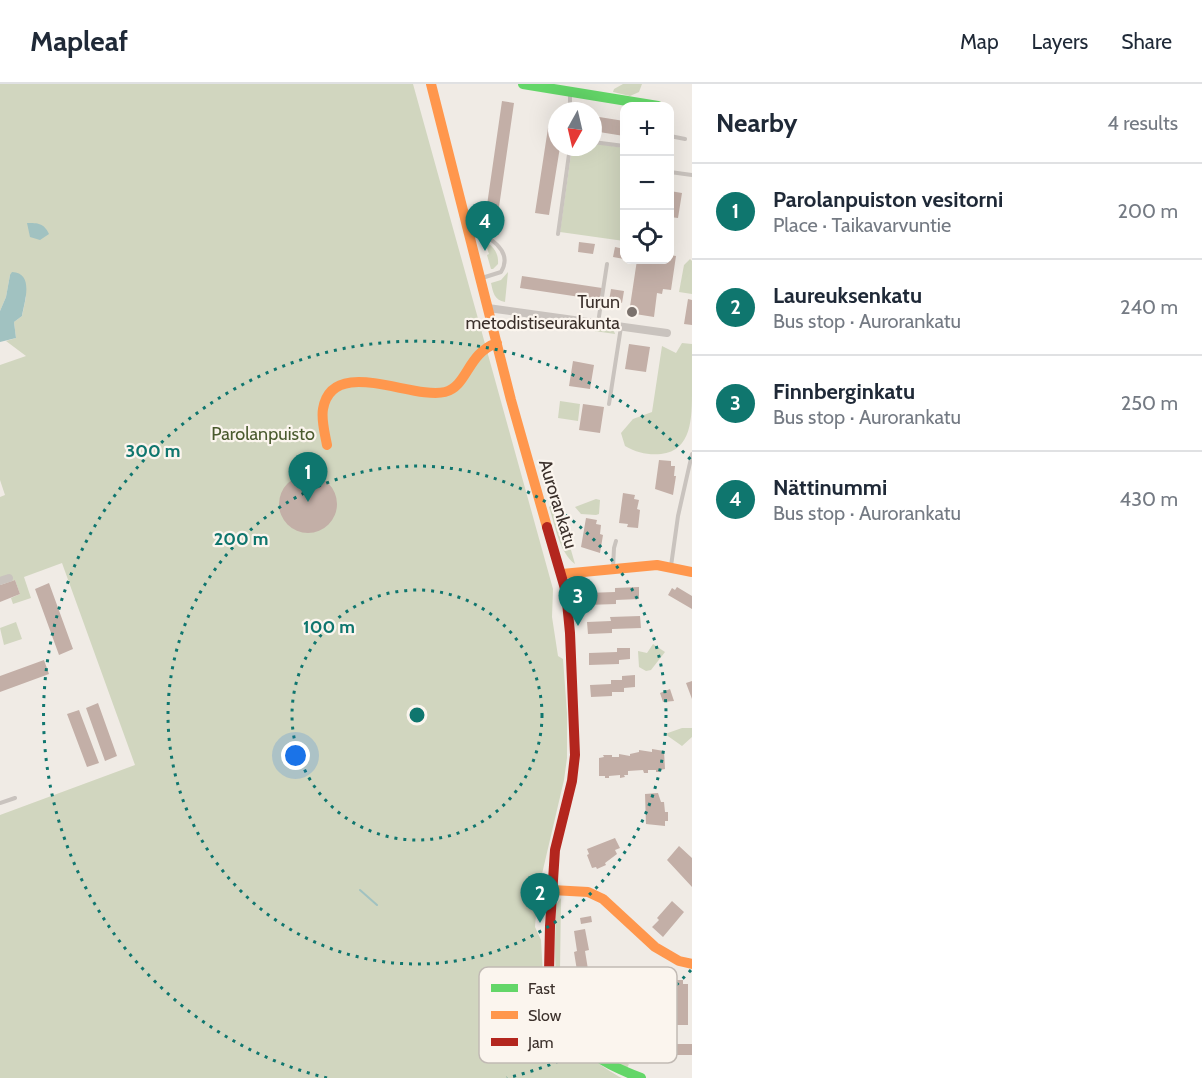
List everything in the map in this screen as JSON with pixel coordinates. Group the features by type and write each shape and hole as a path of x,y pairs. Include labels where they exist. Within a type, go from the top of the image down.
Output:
{"street":[{"name":"Aurorankatu","path":"431,84 469,227 496,343 562,574 570,633 574,755 572,781 556,840 549,967"},
{"path":"523,84 635,102"},
{"path":"488,308 667,333"},
{"path":"327,445 323,406 333,386 343,382 357,381 422,393 443,392 458,385 480,352 496,343"},
{"path":"562,574 641,566 671,567 692,572"},
{"path":"0,581 9,578"},
{"path":"552,890 594,894 603,899 662,953 692,964"},
{"name":"Aurorankatu","path":"606,1063 641,1078"}],"lane":[{"path":"570,91 570,102"},
{"path":"674,137 685,138"},
{"path":"602,142 620,145"},
{"path":"558,234 569,156"},
{"path":"674,173 692,175"},
{"path":"469,227 494,241 505,255 501,272 481,278"},
{"path":"597,323 607,264"},
{"path":"609,404 621,327"},
{"path":"671,567 678,516 692,454"},
{"path":"613,568 616,541"},
{"path":"0,803 15,798"}],"green space":[{"name":"Parolanpuisto","path":"0,84 413,84 553,589 552,617 558,656 563,659 567,713 567,758 564,780 538,891 535,927 541,940 542,967 479,967 479,1063 597,1063 622,1078 0,1078 0,815 135,765 62,563 24,577 31,598 13,604 11,598 20,594 15,580 6,583 0,580 0,497 5,495 0,480 0,365 26,356 6,341 16,338 14,322 22,316 26,297 10,275 6,297 0,311"},
{"path":"623,84 642,84 639,92 630,96 613,92"},
{"path":"602,144 620,147 620,240 560,232 571,156 602,156"},
{"path":"482,239 496,252 498,264 493,269 491,269 487,255 489,254"},
{"path":"690,259 692,261 692,294 679,292 684,265"},
{"path":"508,272 505,302 496,297 491,283 501,280"},
{"path":"528,318 614,331 615,334 526,321"},
{"path":"682,343 692,344 692,411 684,440 679,447 661,454 643,453 625,446 621,433 633,419 652,412 662,346 676,353"},
{"path":"560,401 580,404 578,421 558,418"},
{"path":"596,499 600,500 599,514 581,514 575,507"},
{"path":"551,506 575,564 561,545 549,507"},
{"path":"16,622 22,639 4,645 0,628"},
{"path":"653,644 665,652 651,670 646,671 639,667 638,651 647,653"},
{"path":"682,728 692,728 692,737 682,746 665,734"},
{"path":"561,898 560,967 555,967 555,964 557,903"},
{"path":"618,1063 629,1064 627,1068"}],"water":[{"path":"27,223 40,224 49,234 40,240 30,237"},
{"path":"12,272 24,277 26,297 22,316 14,322 16,338 0,342 0,311"}],"building":[{"path":"502,101 514,103 499,207 487,205"},
{"path":"602,117 620,120 620,135 602,132"},
{"path":"548,128 548,156 559,156 549,215 535,213"},
{"path":"674,192 682,193 678,218 674,218"},
{"path":"579,242 595,244 593,254 578,252"},
{"path":"615,247 620,248 620,258 613,257"},
{"path":"674,256 676,256 671,290 663,289 662,294 657,293 654,317 629,313 636,264 674,264"},
{"path":"522,276 602,288 600,300 520,288"},
{"path":"611,289 624,291 622,303 609,301"},
{"path":"688,299 692,300 692,325 684,324"},
{"path":"629,344 650,347 646,372 625,369"},
{"path":"573,361 594,365 590,389 569,386"},
{"path":"583,404 604,407 600,433 579,430"},
{"path":"659,460 671,461 671,466 675,466 673,495 655,489"},
{"path":"308,475 324,480 332,488 337,504 332,520 324,528 308,533 292,528 284,520 279,504 284,488 292,480"},
{"path":"623,493 635,495 634,499 639,500 638,528 627,527 628,524 619,523"},
{"path":"586,518 597,520 596,524 601,525 600,534 603,535 600,553 581,547"},
{"path":"15,580 20,594 0,602 0,585"},
{"path":"49,583 73,649 59,655 35,589"},
{"path":"639,587 639,599 616,600 616,604 587,605 586,593 615,592 615,588"},
{"path":"677,587 692,596 692,609 668,595 672,588 675,590"},
{"path":"640,616 641,628 612,629 612,633 588,634 587,622 611,621 610,617"},
{"path":"617,648 630,648 630,659 619,660 619,664 589,665 589,653 617,652"},
{"path":"44,660 49,674 0,692 0,676"},
{"path":"635,675 635,687 624,688 624,692 612,692 612,696 591,697 590,685 611,684 611,680 622,680 622,676"},
{"path":"692,681 692,699 686,683"},
{"path":"670,689 674,701 663,702 660,693"},
{"path":"98,703 117,756 105,761 86,708"},
{"path":"79,710 99,763 87,767 67,714"},
{"path":"652,749 664,751 665,769 660,772 656,770 648,770 648,773 644,773 643,770 628,771 628,775 620,778 620,775 609,776 609,778 599,776 599,758 604,757 603,755 630,756 639,750 652,752"},
{"path":"658,793 661,802 664,802 665,812 668,812 668,821 665,821 665,826 646,824 645,794"},
{"path":"615,838 620,848 615,850 617,854 605,863 606,865 597,869 592,868 587,849"},
{"path":"679,846 692,858 692,887 667,860"},
{"path":"672,901 684,912 663,937 652,927"},
{"path":"591,916 592,922 581,924 580,918"},
{"path":"585,929 589,950 585,951 588,967 576,967 574,931"},
{"path":"677,980 683,980 683,984 688,984 688,1025 677,1025"},
{"path":"677,1044 692,1044 692,1055 677,1055"}],"waterway":[{"path":"360,890 377,905"}],"traffic: fast":[{"path":"523,84 633,102"},
{"path":"608,1063 641,1078"}],"traffic: slow":[{"path":"431,84 511,400 547,527"},
{"path":"327,445 323,409 329,393 341,385 357,382 375,383 431,393 445,392 453,389 459,383 479,354 497,343"},
{"path":"562,574 657,565 692,572"},
{"path":"552,890 588,892 603,899 655,947 679,961 692,964"}],"traffic: jam":[{"path":"547,527 566,592 575,755 572,781 555,850 549,967"}],"place":[{"name":"Nättinummi","path":"485,251"},
{"name":"Turun metodistiseurakunta","path":"632,312"},
{"name":"Parolanpuiston vesitorni","path":"308,502"},
{"name":"Finnberginkatu","path":"578,626"},
{"name":"Laureuksenkatu","path":"540,923"}]}
